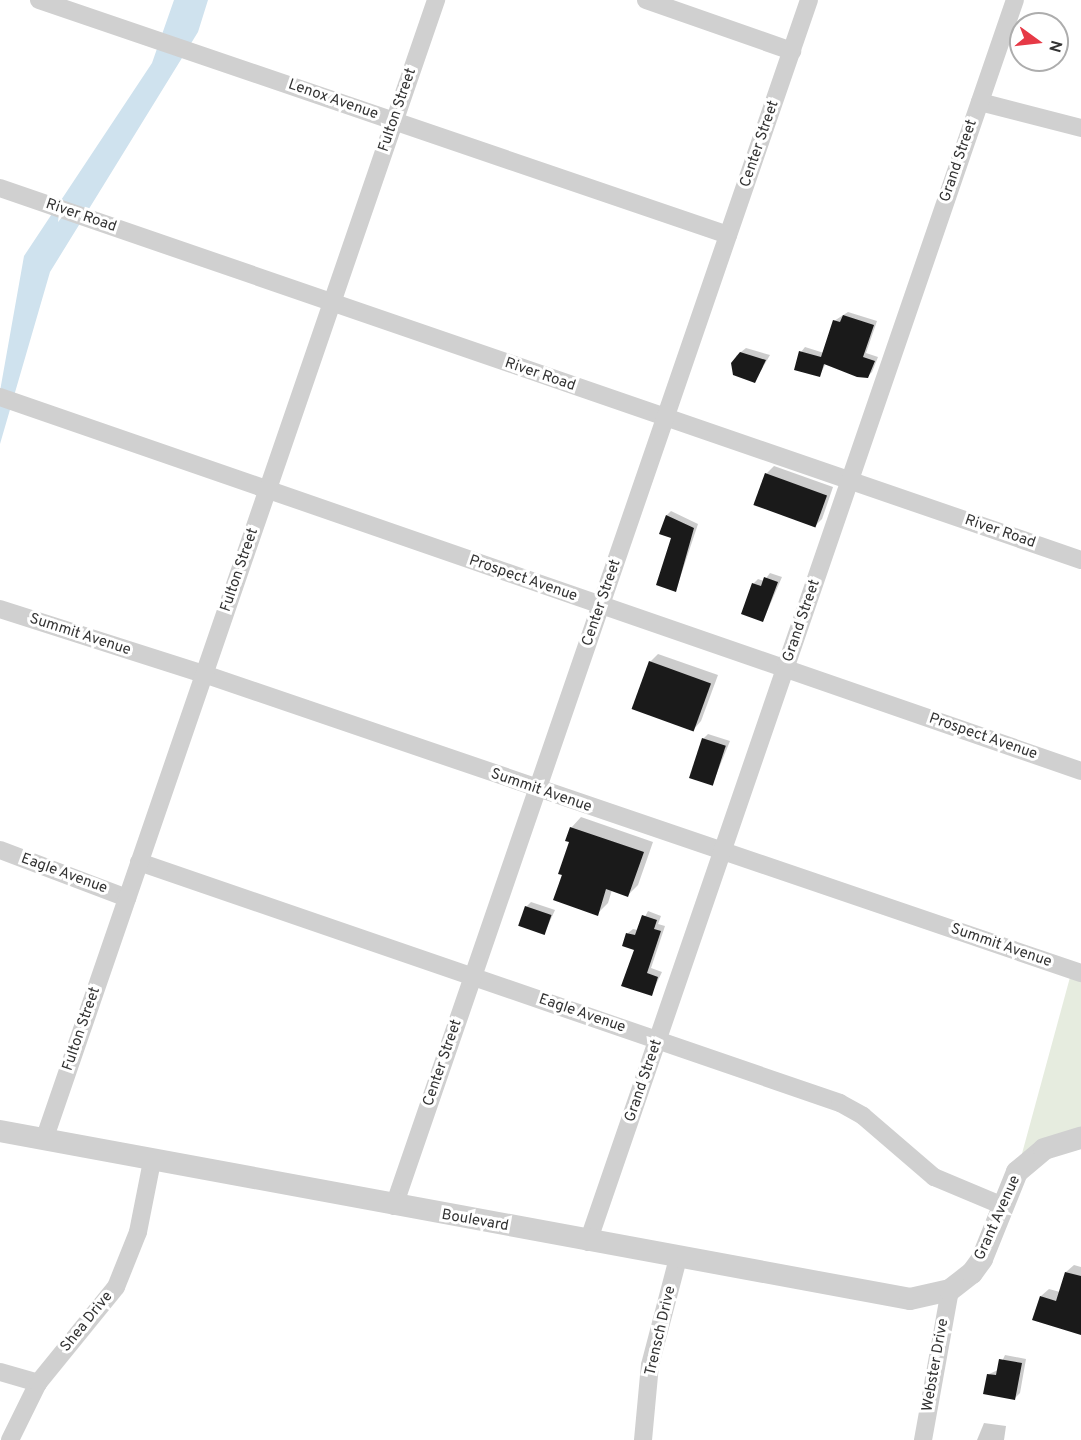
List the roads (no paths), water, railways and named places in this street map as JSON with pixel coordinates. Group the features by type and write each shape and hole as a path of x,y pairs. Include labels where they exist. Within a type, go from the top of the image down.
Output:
{"street":[{"name":"Lenox Avenue","path":"39,0 728,235"},
{"name":"Fulton Street","path":"44,1140 436,0"},
{"path":"646,0 792,51"},
{"name":"Center Street","path":"394,1206 809,0"},
{"name":"Grand Street","path":"588,1242 1015,0"},
{"path":"980,102 1081,128"},
{"name":"River Road","path":"0,188 331,304 1081,560"},
{"name":"Prospect Avenue","path":"0,397 1081,771"},
{"name":"Summit Avenue","path":"0,609 204,674 537,790 1081,973"},
{"name":"Eagle Avenue","path":"0,850 127,897"},
{"name":"Eagle Avenue","path":"139,862 840,1103 863,1116 934,1176 1003,1206"},
{"name":"Boulevard","path":"0,1131 588,1242 910,1299 950,1290"},
{"name":"Grant Avenue","path":"950,1290 972,1273 982,1259 1017,1172 1027,1161 1044,1149 1081,1138"},
{"name":"Shea Drive","path":"10,1440 38,1383 116,1287 138,1232 152,1161"},
{"name":"Trensch Drive","path":"643,1440 650,1365 678,1258"},
{"name":"Webster Drive","path":"923,1440 950,1290"},
{"path":"0,1372 38,1383"}],"water":[{"path":"174,0 208,0 198,32 50,272 0,444 0,391 24,256 152,63"}]}
